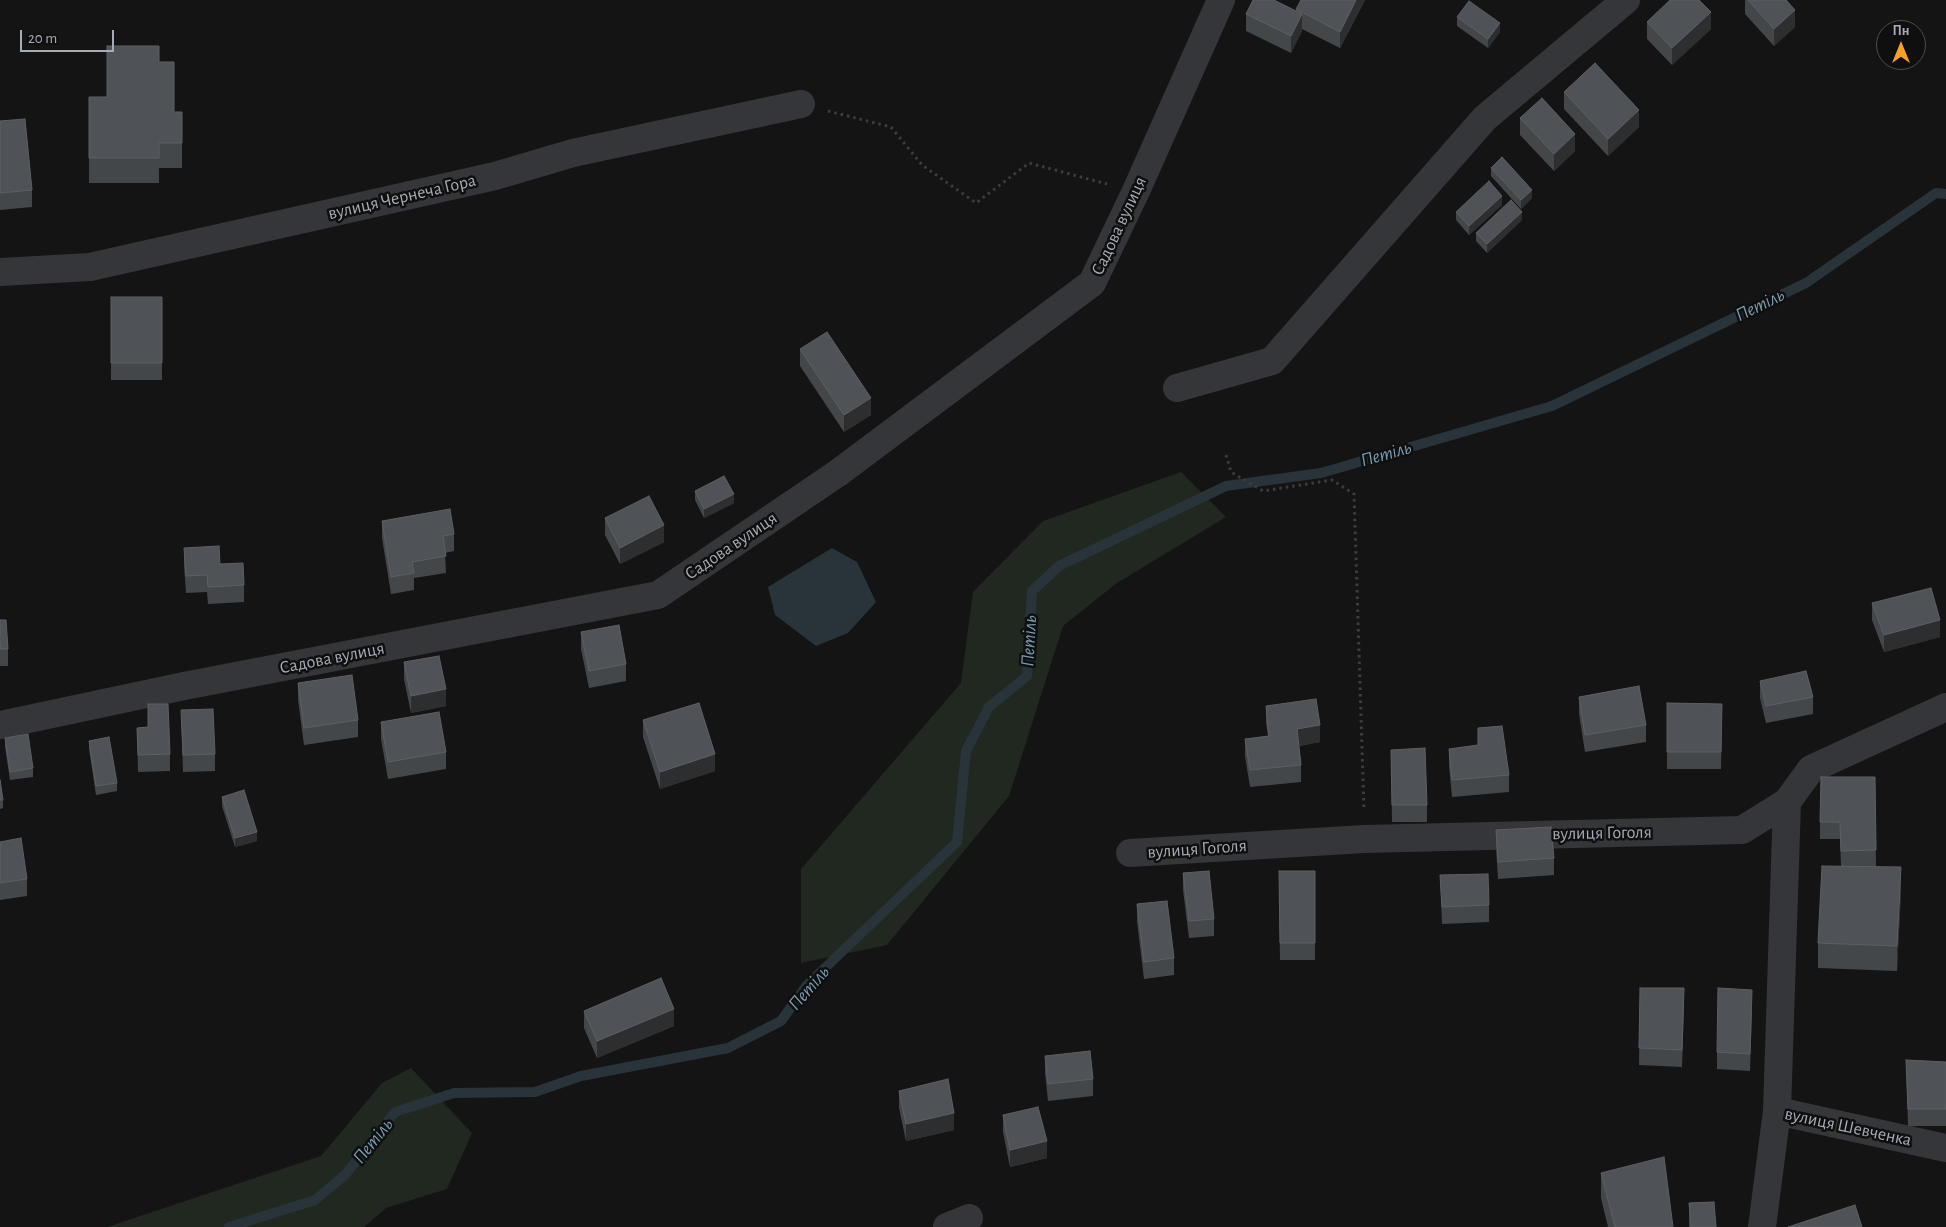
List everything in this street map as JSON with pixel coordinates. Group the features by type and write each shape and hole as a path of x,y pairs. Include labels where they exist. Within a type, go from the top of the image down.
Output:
{"street":[{"name":"Садова вулиця","path":"0,725 184,686 658,595 838,473 1092,283 1136,191 1221,0"},
{"path":"1177,388 1272,361 1485,118 1626,0"},
{"name":"вулиця Чернеча Гора","path":"0,272 90,267 495,176 573,153 801,104"},
{"name":"вулиця Гоголя","path":"1130,853 1364,839 1742,830 1787,802 1811,769 1946,707"},
{"path":"1777,1111 1787,802"},
{"name":"вулиця Шевченка","path":"1762,1227 1777,1111 1946,1148"}],"path":[{"path":"801,104 892,127 922,165 976,203 1029,163 1136,191"},
{"path":"1226,455 1230,472 1263,491 1332,480 1354,494 1364,839"}],"shaded area":[{"path":"1181,472 1226,517 1117,583 1063,626 1009,796 887,945 801,963 801,869 961,683 973,592 1043,521"},
{"path":"832,548 857,562 876,602 848,633 816,646 775,615 768,587"},
{"path":"411,1068 472,1133 447,1189 386,1208 364,1227 107,1227 321,1156 382,1083"}],"building":[{"path":"1253,0 1274,0 1302,14 1291,36 1246,14"},
{"path":"1301,0 1356,0 1340,32 1296,9"},
{"path":"1670,0 1699,0 1711,12 1672,48 1647,22"},
{"path":"1748,0 1786,0 1795,10 1774,29"},
{"path":"1469,1 1500,23 1488,39 1457,17"},
{"path":"107,46 159,46 159,62 174,62 174,112 182,112 182,143 159,143 159,158 89,158 89,97 107,97"},
{"path":"1595,63 1639,110 1608,139 1564,92"},
{"path":"1542,98 1575,134 1554,154 1520,118"},
{"path":"25,119 32,190 0,193 0,121"},
{"path":"1502,157 1532,190 1521,200 1491,168"},
{"path":"1489,181 1502,196 1469,226 1456,212"},
{"path":"1511,200 1522,212 1487,244 1476,233"},
{"path":"111,297 162,297 162,363 111,363"},
{"path":"827,332 871,398 844,415 800,349"},
{"path":"724,476 734,494 704,509 695,491"},
{"path":"649,496 664,525 620,548 605,518"},
{"path":"450,509 454,534 443,536 446,556 412,562 414,573 391,577 382,521"},
{"path":"219,546 220,564 243,563 244,585 208,587 207,575 186,576 184,548"},
{"path":"1931,588 1940,620 1884,635 1872,603"},
{"path":"0,620 6,620 8,649 0,649"},
{"path":"619,625 626,664 589,671 581,632"},
{"path":"439,656 446,689 411,696 404,662"},
{"path":"1806,671 1813,697 1766,706 1760,681"},
{"path":"352,675 358,720 304,728 298,683"},
{"path":"1639,686 1646,725 1585,735 1579,697"},
{"path":"1316,699 1320,725 1297,729 1301,765 1250,770 1245,739 1269,736 1266,706"},
{"path":"699,703 715,754 660,772 643,720"},
{"path":"1667,703 1722,704 1721,752 1667,752"},
{"path":"148,704 168,704 170,754 138,755 137,728 148,727"},
{"path":"213,709 215,754 183,755 181,710"},
{"path":"439,712 446,752 388,762 381,722"},
{"path":"1502,726 1509,775 1452,780 1449,749 1478,745 1478,728"},
{"path":"28,734 33,768 10,772 5,738"},
{"path":"109,737 117,783 96,786 89,741"},
{"path":"1425,748 1427,805 1392,805 1391,750"},
{"path":"1821,777 1875,777 1876,850 1841,851 1840,822 1820,822"},
{"path":"0,780 3,800 0,800"},
{"path":"244,790 257,832 235,838 222,797"},
{"path":"1551,827 1554,858 1498,862 1496,830"},
{"path":"21,838 27,879 0,883 0,842"},
{"path":"1822,866 1901,867 1897,946 1818,943"},
{"path":"1209,871 1214,919 1189,921 1183,873"},
{"path":"1279,871 1315,871 1315,943 1280,943"},
{"path":"1488,874 1489,905 1442,907 1440,875"},
{"path":"1167,901 1174,958 1144,962 1137,904"},
{"path":"661,978 674,1009 597,1041 584,1011"},
{"path":"1640,988 1684,988 1682,1050 1639,1048"},
{"path":"1718,988 1752,990 1750,1054 1717,1052"},
{"path":"1090,1051 1093,1079 1048,1084 1045,1056"},
{"path":"1906,1060 1946,1062 1946,1109 1908,1109"},
{"path":"948,1079 954,1113 906,1124 899,1091"},
{"path":"1038,1107 1047,1141 1010,1150 1003,1115"},
{"path":"1664,1157 1673,1227 1615,1227 1601,1173"},
{"path":"1714,1202 1716,1227 1691,1227 1689,1203"},
{"path":"1855,1205 1862,1227 1788,1227"}],"waterway":[{"name":"Петіль","path":"229,1227 315,1200 345,1175 395,1112 454,1093 535,1092 581,1076 728,1048 781,1021 807,985 957,842 966,751 989,707 1027,676 1032,591 1059,566 1226,486 1321,473 1552,406 1806,283 1936,193 1946,194"}]}
